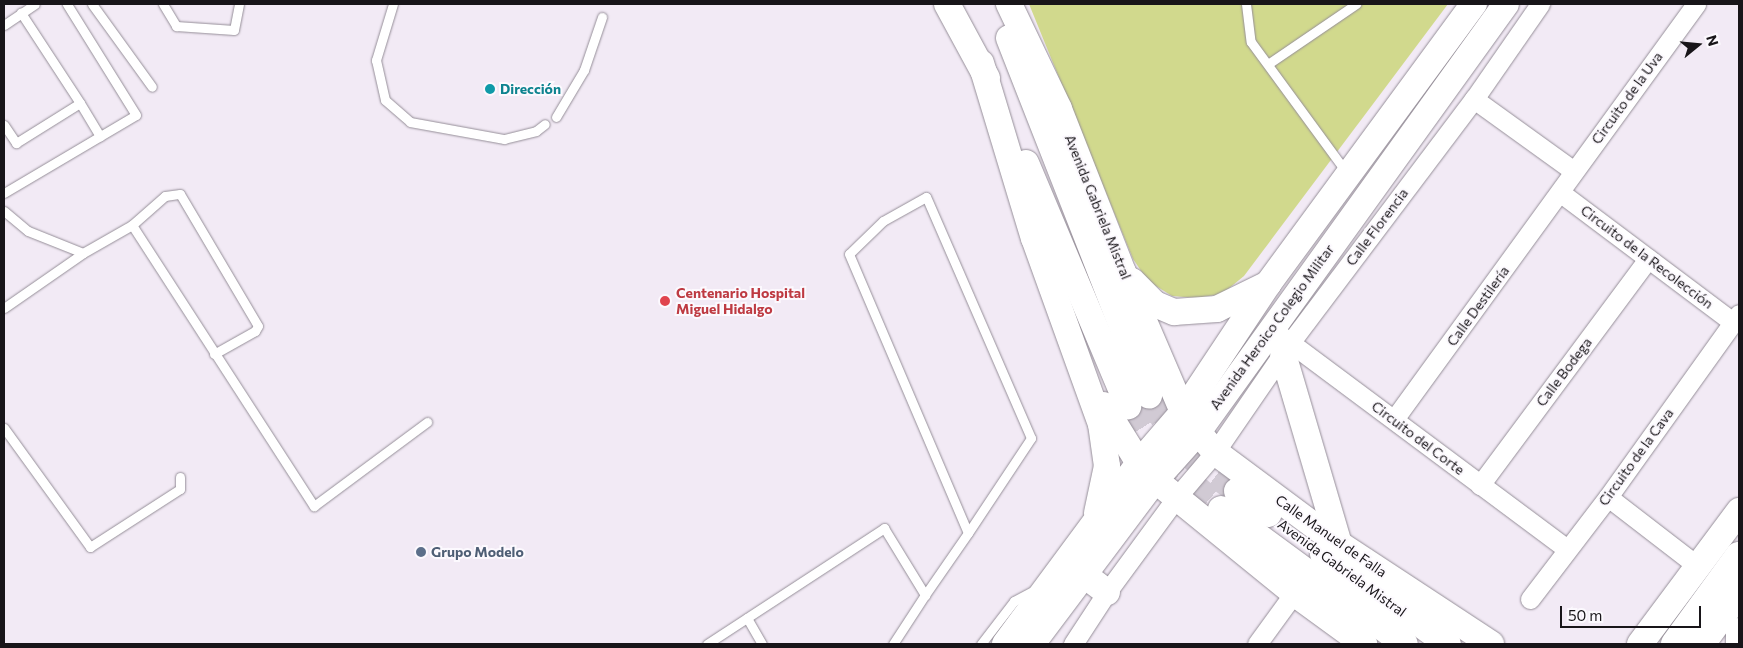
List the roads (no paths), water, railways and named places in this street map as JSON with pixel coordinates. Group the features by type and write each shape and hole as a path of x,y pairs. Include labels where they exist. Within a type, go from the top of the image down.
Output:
{"main road":[{"path":"1675,644 1739,556"},
{"path":"1701,644 1739,592"}],"street":[{"name":"Avenida Gabriela Mistral","path":"947,4 981,63 1056,232 1138,401 996,4"},
{"name":"Avenida Gabriela Mistral","path":"1009,4 1059,109 1123,272 1191,422"},
{"name":"Avenida Heroico Colegio Militar","path":"1191,422 1268,284 1474,4"},
{"name":"Avenida Heroico Colegio Militar","path":"1005,644 1095,523 1147,472 1191,422 1281,341 1506,4"},
{"name":"Calle Florencia","path":"1176,498 1215,452 1281,341 1474,99 1540,4"},
{"name":"Circuito de la Uva","path":"1561,193 1574,171 1696,4"},
{"path":"981,63 1034,238 1086,376 1101,424 1107,466 1095,523"},
{"path":"1474,99 1574,171"},
{"name":"Circuito de la Recolección","path":"1561,193 1648,259 1736,318"},
{"name":"Calle Destilería","path":"1395,418 1561,193"},
{"name":"Calle Bodega","path":"1480,485 1648,259"},
{"path":"1123,272 1155,304 1174,312 1217,309 1268,284"},
{"name":"Circuito de la Cava","path":"1530,599 1566,548 1608,497 1736,318"},
{"path":"1281,341 1340,544"},
{"name":"Circuito del Corte","path":"1281,341 1395,418 1480,485 1566,548"},
{"path":"1086,376 1147,472 1176,498 1294,593 1364,644"},
{"name":"Calle Manuel de Falla","path":"1191,422 1215,452 1340,544 1491,644"},
{"name":"Avenida Heroico Colegio Militar","path":"1032,644 1084,574 1147,472"},
{"path":"1608,497 1699,567"},
{"path":"1073,644 1107,592 1176,498"},
{"name":"Avenida Gabriela Mistral","path":"1405,644 1229,500 1448,644"},
{"path":"1640,644 1739,511"},
{"path":"1084,574 1107,592"},
{"path":"1257,644 1294,593"},
{"path":"1714,644 1739,608"},
{"path":"1739,631 1739,644"}],"lane":[{"path":"4,25 35,4"},
{"path":"4,193 136,115 66,4"},
{"path":"92,4 152,88"},
{"path":"163,4 176,26 234,30 239,4"},
{"path":"394,4 376,60 385,100 410,122 504,139 536,131 545,124"},
{"path":"1268,64 1356,4"},
{"path":"1248,5 1251,42 1348,175"},
{"path":"21,13 100,136"},
{"path":"556,117 584,70 602,17"},
{"path":"4,125 16,143 80,103"},
{"path":"4,308 83,253 132,224 165,196 180,194 258,326 255,331 214,354"},
{"path":"893,644 925,595 968,533 1031,438 926,197 883,221 849,254 968,533"},
{"path":"4,211 28,230 83,253"},
{"path":"132,224 214,354 314,506 426,422"},
{"path":"4,428 90,547 180,489 180,477"},
{"path":"706,644 884,528 925,595"},
{"path":"981,644 1014,601 1052,580"},
{"path":"747,618 762,644"}],"tunnel":[{"path":"1149,396 1185,452 1237,491"},
{"path":"1128,406 1160,457 1221,509"}],"place":[{"name":"Dirección","path":"490,89"},
{"name":"Centenario Hospital Miguel Hidalgo","path":"665,301"},
{"name":"Grupo Modelo","path":"421,552"}]}
